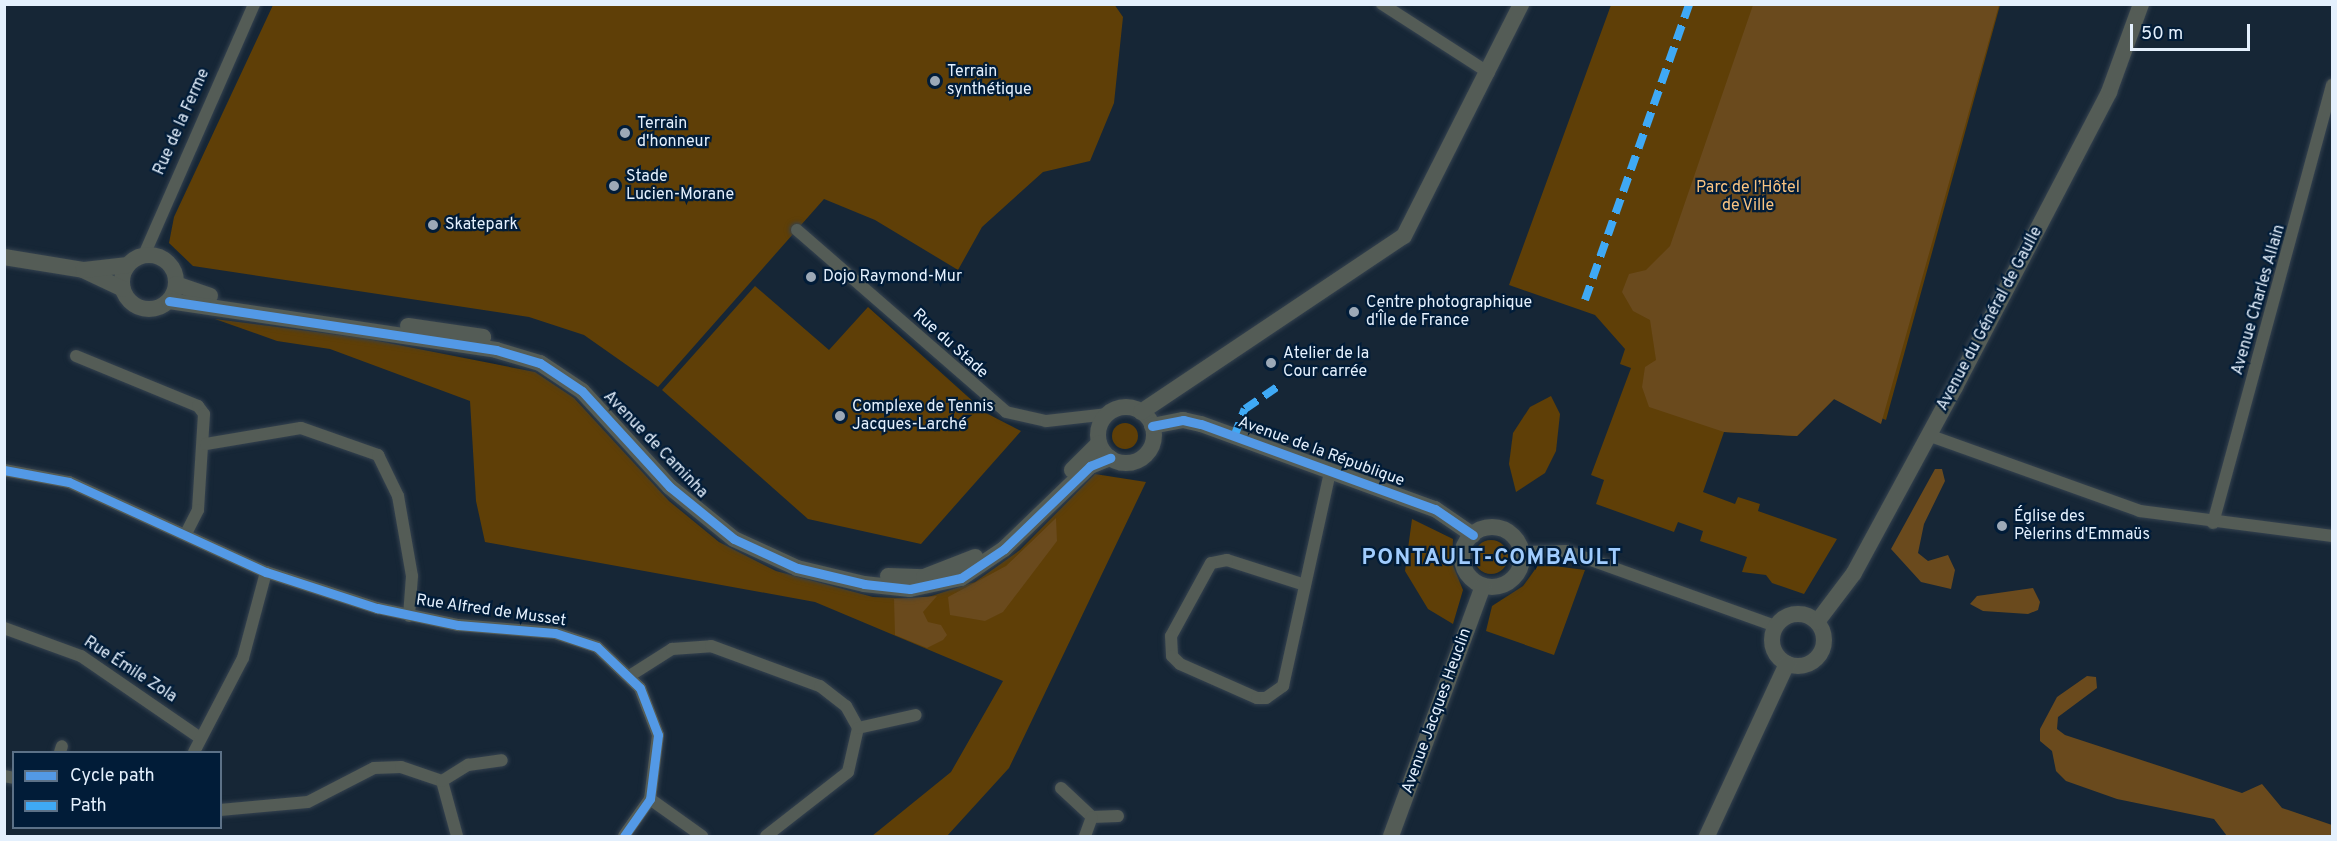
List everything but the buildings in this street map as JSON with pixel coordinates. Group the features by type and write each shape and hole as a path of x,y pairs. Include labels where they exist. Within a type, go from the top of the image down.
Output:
{"street":[{"name":"Rue de la Ferme","path":"144,255 254,4"},
{"path":"1382,4 1489,73"},
{"path":"1141,412 1404,236 1489,73 1521,4"},
{"name":"Avenue du Général de Gaulle","path":"1817,622 1854,573 2109,92 2141,4"},
{"name":"Avenue Charles Allain","path":"2213,523 2332,85"},
{"name":"Rue du Stade","path":"797,230 1006,412 1046,421 1107,414"},
{"path":"4,257 83,270 128,265 144,255 166,260 176,284 169,301 154,308 138,307 123,289 83,270"},
{"path":"123,289 128,265"},
{"name":"Avenue de Caminha","path":"176,284 225,299 500,340 550,356 597,391 680,481 723,519 782,552 863,573 924,576 960,566 993,544 1099,443"},
{"name":"Avenue de Caminha","path":"169,301 496,350 540,363 582,391 677,493 734,539 797,568 864,584 910,589 961,578 1004,549 1090,466 1110,458"},
{"path":"76,356 198,406 204,414 206,444 198,510 186,534"},
{"path":"1124,408 1141,412 1152,426 1153,441 1144,455 1130,462 1110,458 1099,443 1107,414 1124,408"},
{"name":"Avenue de la République","path":"1152,426 1183,420 1201,424 1330,473 1435,509 1473,535"},
{"path":"206,444 301,428 378,455 398,496 412,576 409,616"},
{"path":"1928,435 2066,489 2140,512 2213,523 2332,536"},
{"name":"Rue Alfred de Musset","path":"4,470 69,482 266,572 409,616 571,637 597,647 631,675 657,735 650,799 624,837"},
{"path":"1305,585 1227,560 1211,563 1171,636 1172,656 1180,664 1257,698 1276,693 1283,686 1330,473"},
{"path":"1488,528 1505,530 1522,552 1512,580 1483,586 1464,568 1463,550 1473,535 1488,528"},
{"path":"1522,552 1566,551 1775,626"},
{"path":"194,751 198,737 243,658 266,572"},
{"name":"Avenue Jacques Heuclin","path":"1391,837 1483,586"},
{"path":"1795,614 1817,622 1824,644 1817,658 1804,666 1787,664 1774,652 1775,626 1795,614"},
{"name":"Rue Émile Zola","path":"4,628 81,656 198,737"},
{"path":"631,675 672,649 711,646 831,692 858,728 848,772 766,837"},
{"path":"1707,837 1787,664"},
{"path":"858,728 915,715"},
{"path":"222,810 308,802 360,772 385,766 441,781 468,765 502,760"},
{"path":"441,781 457,837"},
{"path":"1061,788 1092,817 1118,816"},
{"path":"650,799 702,837"},
{"path":"1085,837 1092,817"}],"green space":[{"name":"Stade Lucien-Morane","path":"1114,4 1123,17 1114,103 1090,161 1043,172 982,227 958,270 875,220 824,199 658,387 584,335 529,317 193,266 169,243 174,217 273,5"},
{"name":"Parc de l’Hôtel de Ville","path":"1611,5 2000,5 1886,420 1834,399 1797,436 1724,432 1703,492 1735,504 1738,497 1760,504 1758,511 1837,539 1804,594 1772,583 1766,575 1742,572 1747,557 1700,541 1703,531 1678,522 1674,532 1596,504 1604,480 1591,475 1631,368 1620,364 1625,349 1595,315 1509,285"},
{"name":"Parc de l’Hôtel de Ville","path":"1753,5 1999,5 1881,424 1834,399 1797,436 1724,432 1649,407 1642,387 1645,367 1656,360 1650,320 1633,311 1622,292 1629,274 1646,270 1670,246"},
{"name":"Complexe de Tennis Jacques-Larché","path":"755,286 829,350 868,307 986,413 1021,431 921,544 808,519 662,390"},
{"path":"215,319 363,338 535,372 574,398 669,501 719,542 776,571 873,597 922,599 975,582 1020,550 1095,474 1146,482 1009,768 947,836 872,836 951,772 1003,681 815,602 485,542 476,501 470,401 330,349 277,341"},
{"path":"1551,396 1560,414 1556,451 1545,473 1516,492 1509,464 1513,433 1530,407"},
{"path":"1125,423 1134,427 1138,436 1134,445 1125,449 1116,445 1112,436 1116,427"},
{"path":"1935,469 1942,469 1945,481 1924,524 1918,553 1928,561 1948,555 1955,570 1951,589 1921,582 1891,549"},
{"path":"1056,518 1057,541 1003,612 985,621 950,615 948,597 1006,566"},
{"path":"1412,519 1453,539 1452,563 1463,590 1453,624 1428,609 1405,571"},
{"path":"1491,540 1503,545 1508,557 1503,569 1491,574 1479,569 1474,557 1479,545"},
{"path":"1539,564 1585,570 1554,655 1486,631 1492,606 1523,586"},
{"path":"2033,588 2040,602 2038,610 2028,614 1983,611 1970,604 1977,596"},
{"path":"937,596 923,612 928,622 941,625 947,635 943,640 927,648 895,635 894,599"},
{"path":"2087,676 2096,677 2097,688 2058,717 2057,729 2065,735 2242,793 2262,784 2282,808 2332,825 2332,836 2227,836 2214,819 2117,799 2066,781 2056,771 2052,751 2040,741 2040,729 2057,697"}],"marked path":[{"path":"1585,300 1689,4"},
{"path":"1234,437 1245,409 1280,385"}],"cycle path":[{"path":"169,301 496,350 540,363 582,391 670,487 734,539 797,568 864,584 910,589 961,578 1004,549 1090,466 1110,458"},
{"path":"1152,426 1183,420 1201,424 1435,509 1473,535"},
{"path":"4,470 69,482 266,572 377,608 458,625 555,633 597,647 640,688 658,735 650,799 624,836"}],"place":[{"name":"Terrain synthétique","path":"935,81"},
{"name":"Terrain d'honneur","path":"625,133"},
{"name":"Stade Lucien-Morane","path":"614,186"},
{"name":"Skatepark","path":"433,225"},
{"name":"Dojo Raymond-Mur","path":"811,277"},
{"name":"Centre photographique d'Île de France","path":"1354,312"},
{"name":"Atelier de la Cour carrée","path":"1271,363"},
{"name":"Complexe de Tennis Jacques-Larché","path":"840,416"},
{"name":"Église des Pèlerins d'Emmaüs","path":"2002,526"}],"district":[{"name":"PONTAULT-COMBAULT","path":"1492,559"}]}
